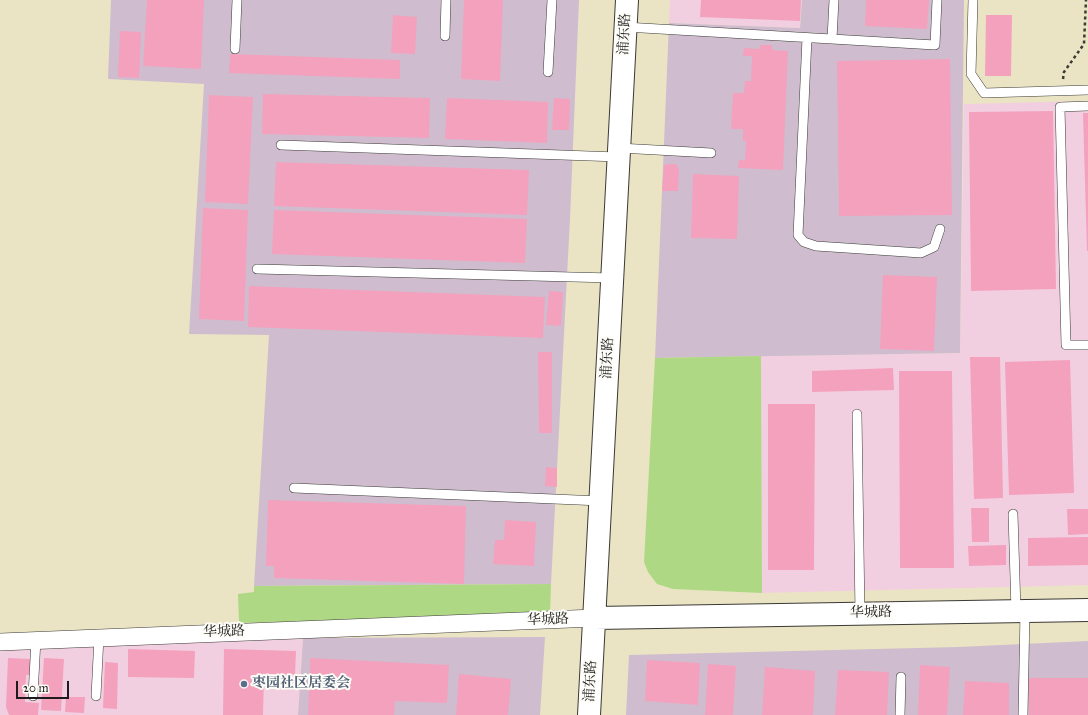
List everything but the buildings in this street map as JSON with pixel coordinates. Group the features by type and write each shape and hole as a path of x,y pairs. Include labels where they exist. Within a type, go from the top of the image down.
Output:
{"street":[{"name":"浦东路","path":"589,715 627,0"},
{"name":"华城路","path":"4,641 595,618 1088,610"}],"lane":[{"path":"235,48 237,0"},
{"path":"445,36 446,0"},
{"path":"548,72 552,0"},
{"path":"832,39 834,0"},
{"path":"625,27 935,45 937,0"},
{"path":"973,0 971,74 984,93 1088,90"},
{"path":"808,38 798,235 804,242 816,246 921,253 934,247 940,229"},
{"path":"1088,106 1060,107 1066,345 1088,345"},
{"path":"282,145 619,153 711,153"},
{"path":"257,269 612,278"},
{"path":"857,414 860,614"},
{"path":"294,488 601,501"},
{"path":"1013,514 1020,611 1023,715"},
{"path":"96,696 99,637"},
{"path":"33,696 36,639"},
{"path":"900,715 901,677"}],"path":[{"path":"1060,91 1064,72 1084,44 1086,0"}],"shaded area":[{"path":"111,0 579,0 570,219 551,584 254,586 269,335 189,334 204,84 108,79"},
{"path":"670,0 802,0 800,28 669,23"},
{"path":"802,0 964,0 960,353 655,358 669,23 800,28"},
{"path":"1088,101 1088,585 762,593 761,356 960,353 964,104"},
{"path":"545,637 540,715 298,715 303,638"},
{"path":"303,638 298,715 0,715 0,648"},
{"path":"1088,641 1088,715 626,715 629,655 958,647"}],"green space":[{"path":"761,356 762,593 673,589 657,584 648,572 644,562 655,358"},
{"path":"551,584 550,615 239,623 238,594 254,592 254,586"}],"place":[{"name":"枣园社区居委会","path":"244,684"}]}
